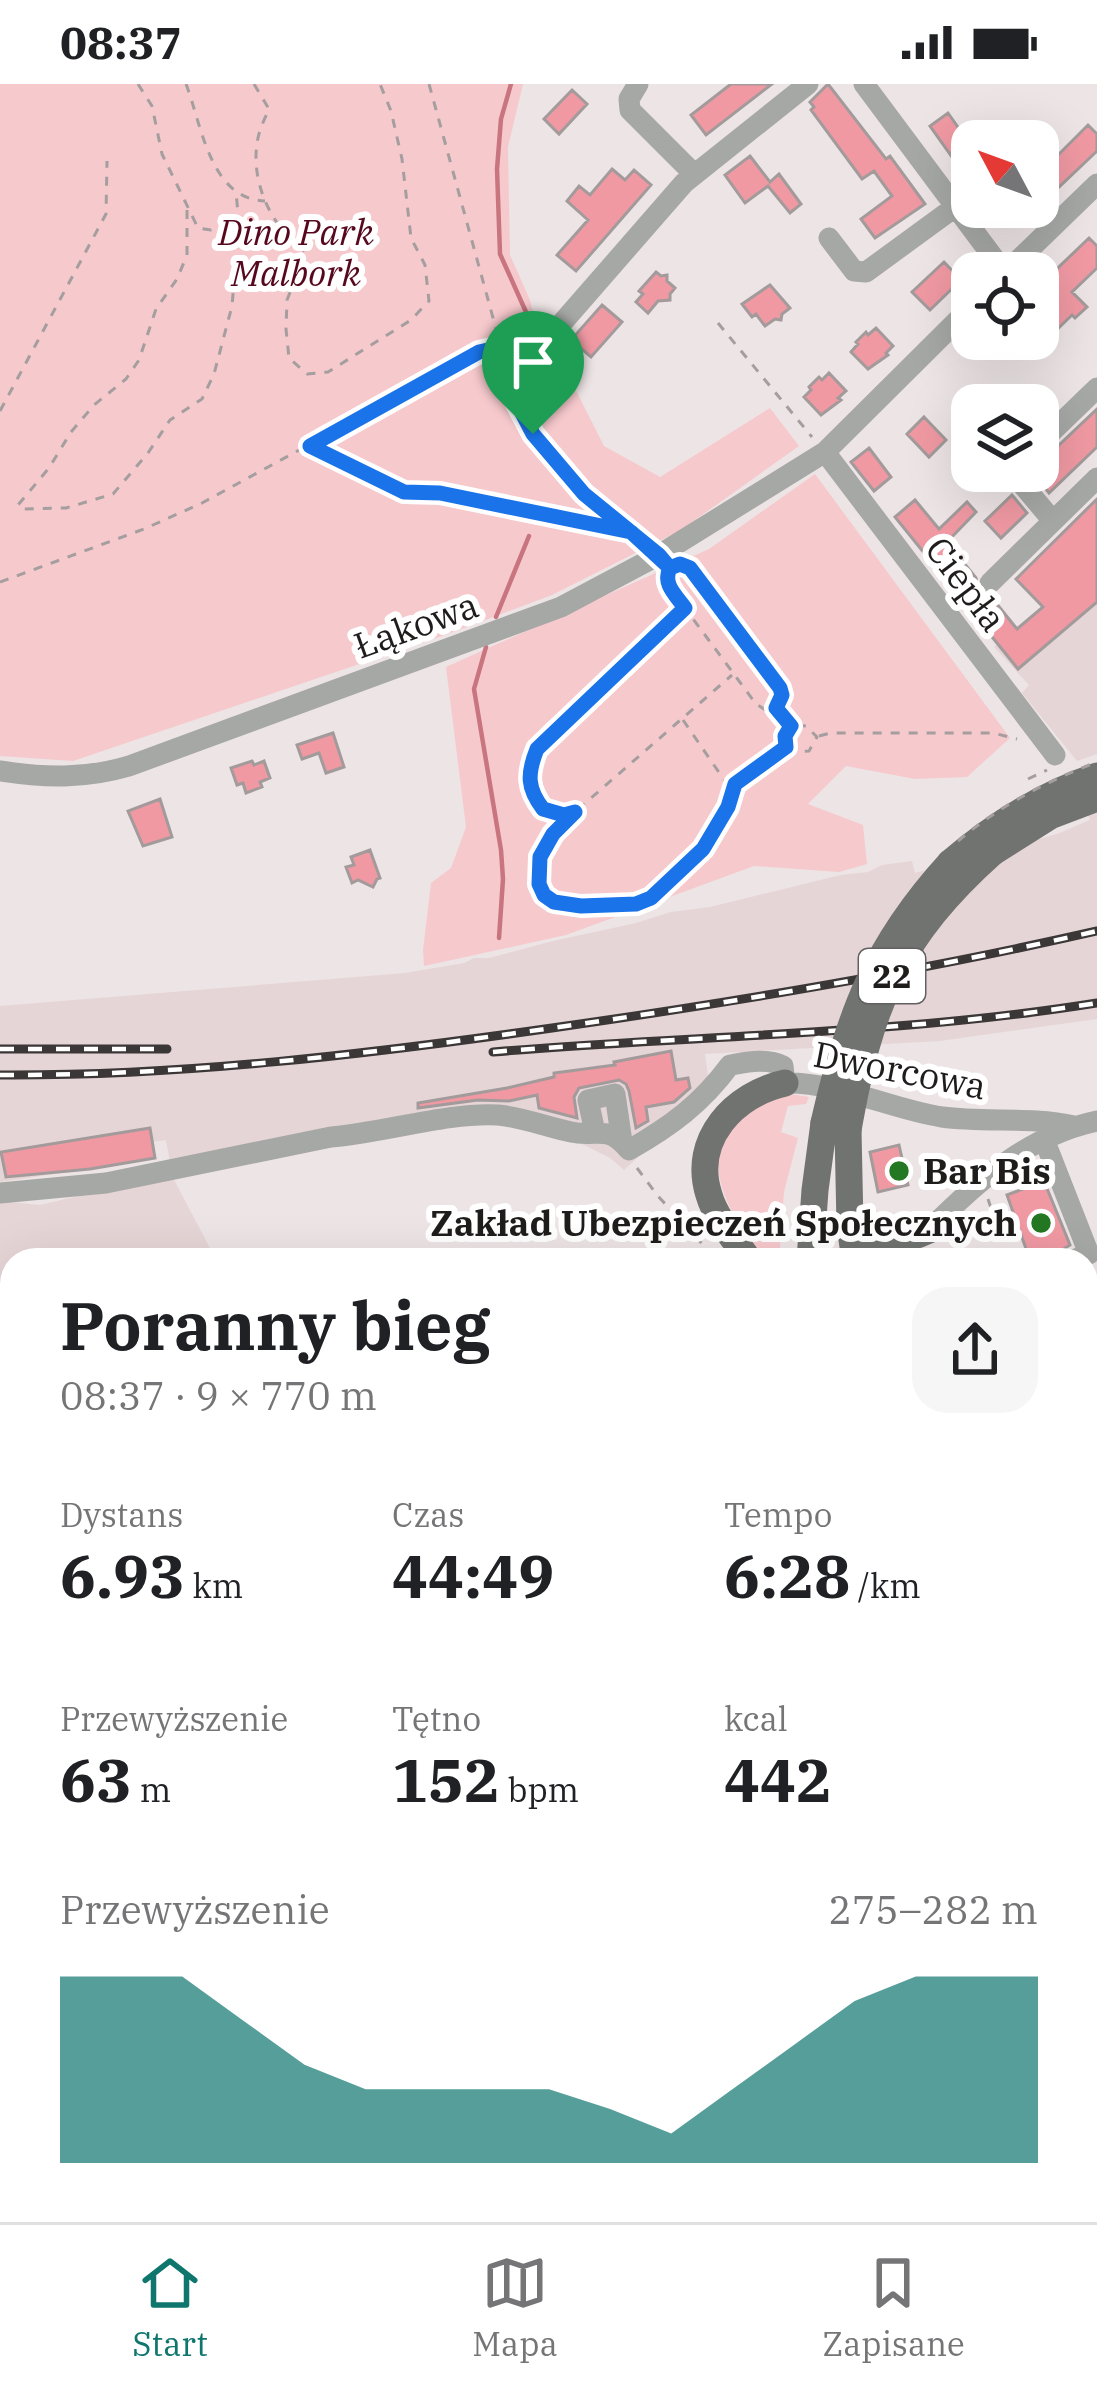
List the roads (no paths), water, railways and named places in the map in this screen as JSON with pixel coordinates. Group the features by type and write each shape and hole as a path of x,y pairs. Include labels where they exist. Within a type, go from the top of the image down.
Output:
{"main road":[{"name":"22","path":"853,1248 836,1126 845,1043 880,958 907,913 974,842 1054,791 1097,776"},
{"name":"22","path":"811,1248 814,1190 888,983 904,954 935,909 993,852 1050,816 1097,797"},
{"path":"740,1248 709,1196 707,1155 719,1124 734,1107 767,1087 785,1083"},
{"path":"850,1226 883,1241 906,1241 929,1230"},
{"path":"916,1248 929,1230"}],"street":[{"path":"638,84 629,100 630,110 694,174"},
{"path":"548,339 683,183 808,84"},
{"path":"864,84 951,202"},
{"path":"1027,252 1097,184"},
{"path":"829,238 854,271 866,272 951,210"},
{"path":"971,228 989,252"},
{"name":"Łąkowa","path":"0,771 57,778 129,766 561,607 665,561 825,452 951,327"},
{"path":"1059,425 1097,388"},
{"name":"Ciepła","path":"825,452 1054,757"},
{"path":"990,583 1097,478"},
{"path":"1028,492 1053,521"},
{"name":"Dworcowa","path":"626,1146 671,1126 730,1065 772,1061 782,1066 785,1083 812,1084 939,1116 984,1121 1045,1119 1074,1126"},
{"path":"595,1132 588,1100 615,1094 626,1146"},
{"path":"0,1193 106,1183 331,1137 499,1115 578,1134 610,1133 626,1146"},
{"name":"Dworcowa","path":"929,1230 987,1175 1043,1139 1097,1121"},
{"path":"1043,1139 1087,1248"}],"waterway":[{"path":"511,84 501,119 497,169 500,254 530,321"},
{"path":"496,617 529,536"},
{"path":"486,647 474,689 501,850 499,938"}],"railway":[{"path":"0,1075 208,1067 483,1038 826,985 1097,931"},
{"path":"493,1052 947,1022 1097,1003"},
{"path":"0,1049 167,1049"}],"place":[{"name":"Bar Bis","path":"899,1171"},
{"name":"Zakład Ubezpieczeń Społecznych","path":"1041,1223"}],"park label":[{"name":"Dino Park Malbork","path":"296,252"}]}
